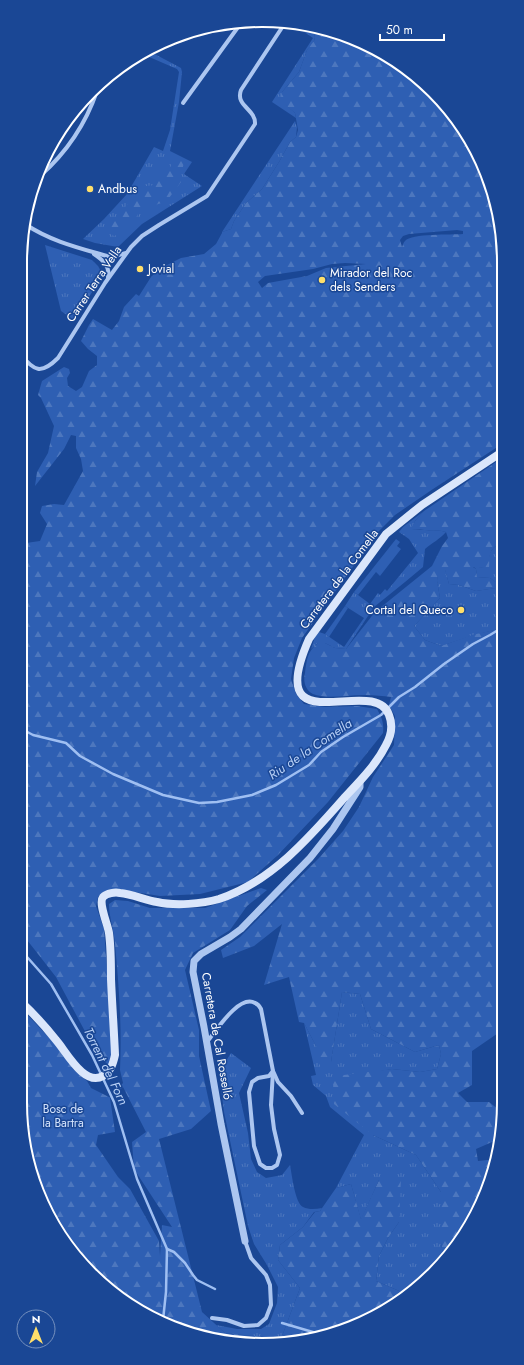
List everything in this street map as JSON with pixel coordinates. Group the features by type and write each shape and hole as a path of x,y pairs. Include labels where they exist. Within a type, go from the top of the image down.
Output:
{"main road":[{"name":"Carretera de la Comella","path":"27,1009 56,1040 82,1073 92,1078 101,1077 110,1070 115,1055 109,932 101,902 103,898 108,894 119,892 159,903 200,904 221,898 244,888 259,880 285,859 322,824 360,781 387,745 392,728 387,709 382,705 366,701 318,702 309,700 304,696 298,687 298,668 302,654 309,639 319,624 386,534 422,505 497,455"}],"street":[{"name":"Carrer Terra Vella","path":"27,362 32,367 41,369 51,365 58,358 105,283 127,252 142,236 200,201 212,190 255,124 254,116 240,99 239,95 282,28"},
{"path":"183,103 237,29"},
{"path":"46,170 59,157 72,140 87,115 94,98"},
{"path":"30,227 45,236 107,256 122,255 127,252"},
{"path":"87,250 103,260 107,266 109,272 105,283"},
{"name":"Carretera de Cal Rosselló","path":"245,1242 221,1124 193,972 194,961 201,954 241,929 310,858 334,829 360,787 360,781"},
{"path":"207,1042 232,1010 242,1003 251,1001 256,1003 261,1009 273,1071 278,1082 291,1096 302,1113"},
{"path":"273,1071 271,1105 274,1130 280,1155 277,1165 272,1168 266,1168 260,1164 254,1146 249,1092 252,1082 258,1078 269,1076 273,1071"},
{"path":"212,1318 227,1320 244,1326 258,1325 266,1318 271,1305 270,1285 266,1275 251,1258 245,1242"}],"green space":[{"path":"303,31 313,33 315,37 313,44 307,50 299,72 282,92 284,103 295,113 296,118 272,102 313,38"},
{"path":"313,33 338,39 380,58 393,67 417,85 439,107 466,144 473,158 485,186 495,231 497,262 497,447 395,515 377,533 302,638 294,658 291,679 296,694 304,704 325,707 357,706 377,709 383,723 383,733 328,802 278,855 248,882 200,894 160,896 116,889 103,892 98,897 96,906 104,929 112,1040 113,1057 109,1066 96,1052 56,977 27,940 27,543 40,541 47,524 40,513 42,506 54,504 64,505 83,471 81,459 76,448 76,436 71,435 64,449 35,486 37,472 48,453 54,426 41,398 38,395 42,381 64,367 69,369 70,373 67,378 68,386 76,391 82,387 89,371 97,365 97,356 81,341 93,319 112,330 119,321 124,307 136,294 139,296 151,277 159,269 181,258 204,254 216,244 222,232 231,229 234,221 246,203 262,189 290,142 296,137 298,130 295,113 283,103 281,96 282,92 299,72 307,50 314,41 315,37","holes":["457,230 463,231 463,234 432,235 409,238 403,243 402,247 400,240 403,236 409,234","332,264 366,264 326,268 307,276 268,283 262,288 258,282 265,276 313,269"]},
{"path":"153,53 181,68 182,72 179,102 170,151 192,162 184,174 202,186 142,224 118,247 95,243 83,239 127,194 154,147 163,151 170,130 179,72 177,69 148,56"},
{"path":"295,121 297,127 296,137 290,142 262,189 246,203 234,221 231,229 222,232"},
{"path":"177,159 185,159 180,178 181,182 166,202 158,204 145,212 138,214 128,228 118,235 114,236 107,231 139,189 146,186 155,185 157,172 170,171 171,164"},
{"path":"45,245 92,260 100,270 100,275 95,288 74,320 61,311"},
{"path":"497,461 497,546 490,553 489,570 473,567 476,569 477,577 490,578 497,583 497,588 476,591 459,585 449,584 445,570 439,569 437,581 440,598 414,626 425,640 441,646 472,635 497,629 497,1034 472,1051 472,1085 458,1093 467,1102 489,1102 497,1108 495,1134 494,1141 476,1149 478,1161 490,1160 485,1179 466,1220 443,1253 441,1243 441,1192 416,1155 373,1135 334,1104 333,1082 336,1076 392,1069 420,1072 437,1069 441,1054 439,1045 415,1052 371,1029 360,994 342,992 331,1062 321,1071 316,1046 304,1023 299,1022 289,977 264,985 282,924 254,946 223,958 221,950 240,937 318,859 343,831 359,807 373,777 394,745 395,716 389,705 391,697 376,695 319,696 313,694 306,688 304,679 307,660 314,646 318,643 325,643 335,648 346,649 375,612 432,566 442,546 448,538 446,532 411,529 415,521 424,511"},
{"path":"424,511 415,521 412,529 446,532 425,549 423,567 374,607 346,649 335,648 325,643 318,643 311,649 315,637 319,632 325,634 344,647 364,618 345,606 354,592 370,604 378,593 380,595 385,589 387,591 418,553 409,539 399,532 403,527"},
{"path":"396,539 400,542 397,546 401,549 380,576 376,572 358,595 354,592"},
{"path":"496,546 497,583 490,578 477,577 476,569 473,566 484,568 489,564 490,553"},
{"path":"438,569 445,569 449,584 459,585 476,591 497,588 497,629 441,646 425,640 414,626 440,598 437,581"},
{"path":"345,606 348,608 329,637 325,634"},
{"name":"Bosc de la Bartra","path":"261,888 267,890 247,906 230,930 193,953 185,970 199,1030 199,1056 211,1111 191,1129 159,1139 202,1312 225,1333 268,1338 231,1336 186,1326 144,1307 131,1298 107,1280 85,1258 58,1220 39,1179 29,1134 27,1103 27,1014 55,1044 74,1070 87,1081 91,1088 110,1098 115,1132 98,1135 96,1145 118,1177 130,1189 159,1241 160,1256 162,1225 172,1227 134,1169 132,1142 146,1132 123,1087 113,1095 123,1083 120,1070 121,1054 118,976 109,904 115,900 128,901 150,908 205,908"},
{"path":"342,992 360,994 371,1029 415,1052 439,1045 441,1054 437,1069 420,1072 392,1069 375,1072 373,1135 416,1155 441,1192 441,1243 443,1253 417,1280 401,1292 376,1281 379,1256 388,1238 399,1222 379,1180 361,1220 351,1184 336,1188 364,1135 330,1107 326,1096 313,1085 311,1076 316,1075 304,1023 316,1046 331,1062"},
{"path":"231,1053 251,1068 239,1093 248,1133 251,1159 257,1172 266,1178 282,1175 290,1165 294,1188 300,1204 308,1209 322,1208 320,1211 314,1212 303,1227 280,1245 278,1260 300,1288 282,1337 268,1338 225,1333 216,1325 237,1329 261,1329 269,1324 277,1303 278,1287 254,1244 248,1226 224,1112 219,1072"},
{"path":"401,1177 399,1222 388,1238 379,1256 376,1281 401,1292 380,1307 338,1326 293,1336 282,1337 300,1288 278,1260 280,1245 303,1227 315,1212 320,1211 336,1188 351,1184 361,1219 379,1180"}],"waterway":[{"name":"Riu de la Comella","path":"27,732 33,735 66,743 80,756 113,774 163,795 199,803 217,802 252,795 276,785 309,765 321,752 343,737 381,715 399,697 415,687 444,664 473,644 497,631"},
{"name":"Torrent del Forn","path":"27,957 51,984 92,1055 114,1102 137,1179 167,1249 166,1292 163,1316"},
{"path":"167,1249 174,1252 185,1263 197,1280 215,1289"},
{"path":"282,1323 313,1332"}],"place":[{"name":"Andbus","path":"90,189"},
{"name":"Jovial","path":"140,269"},
{"name":"Mirador del Roc dels Senders","path":"322,280"},
{"name":"Cortal del Queco","path":"461,610"}]}
